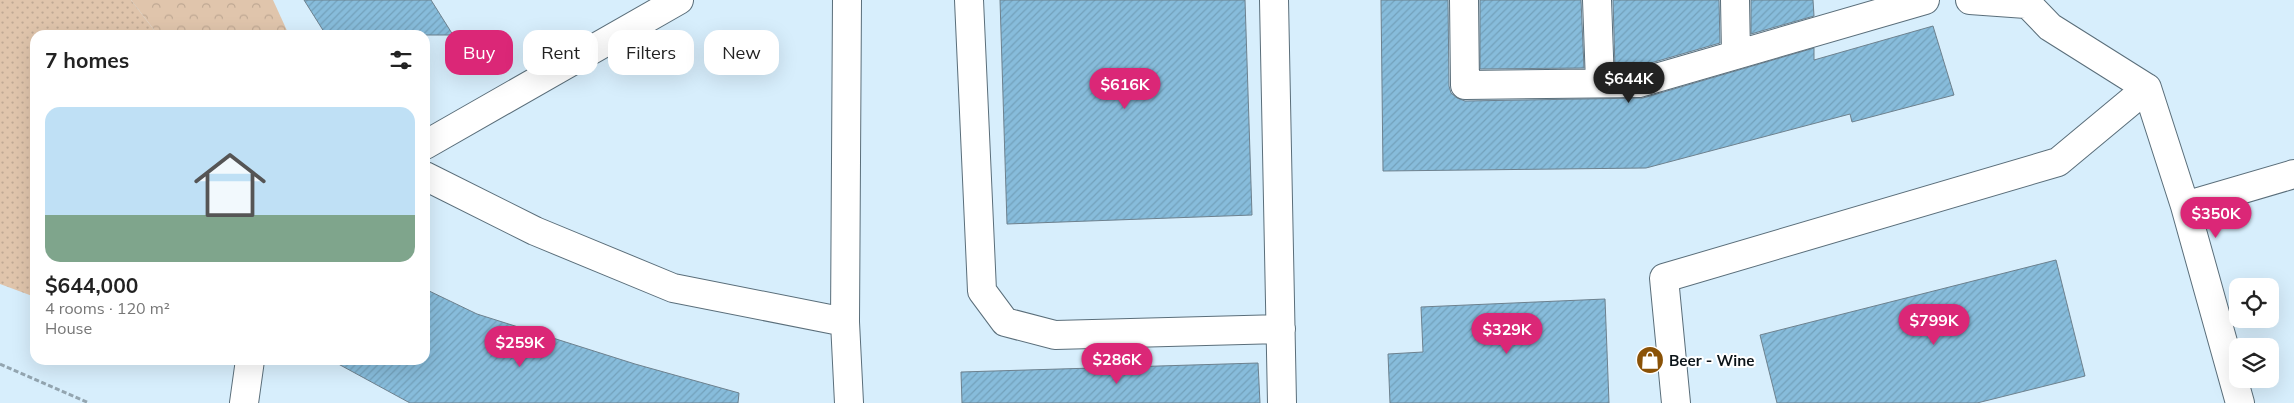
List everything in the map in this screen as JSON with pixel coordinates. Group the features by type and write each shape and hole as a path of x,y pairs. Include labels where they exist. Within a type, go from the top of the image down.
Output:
{"street":[{"path":"430,142 679,0"},
{"path":"847,0 845,322 849,403"},
{"path":"969,0 982,291 1006,322 1055,335 1281,329"},
{"path":"1274,0 1282,403"},
{"path":"1464,0 1465,85 1639,83 1736,54 1847,11 1921,0"},
{"path":"1597,0 1600,84"},
{"path":"1734,0 1736,54"},
{"path":"1970,0 2025,2 2050,27 2147,88 2185,206 2240,403"},
{"path":"1676,403 1664,278 2058,162 2147,88"},
{"path":"2185,206 2294,174"},
{"path":"430,178 535,230 673,288 845,322"},
{"path":"244,403 249,365"}],"path":[{"path":"0,364 89,403"}],"green space":[{"path":"0,0 131,0 154,30 30,30 30,295 0,284"},
{"path":"131,0 273,0 287,30 154,30"}],"building":[{"path":"304,0 431,0 450,30 445,30 445,35 430,35 430,30 323,30"},
{"path":"1000,0 1245,0 1252,215 1007,224"},
{"path":"1381,0 1448,0 1449,86 1451,93 1465,101 1643,98 1814,48 1814,60 1933,26 1954,95 1852,122 1850,114 1646,168 1383,171"},
{"path":"1480,0 1581,0 1584,68 1480,69"},
{"path":"1613,0 1719,0 1720,43 1637,67 1615,68"},
{"path":"1751,0 1813,0 1814,16 1751,34"},
{"path":"2056,260 2085,376 1977,403 1777,403 1760,335"},
{"path":"430,291 477,314 635,364 739,393 738,403 410,403 340,365 430,365"},
{"path":"1605,299 1609,403 1390,403 1388,354 1423,352 1421,307"},
{"path":"1258,363 1260,403 962,403 961,372"}],"place":[{"name":"Beer - Wine","path":"1650,360"}]}
